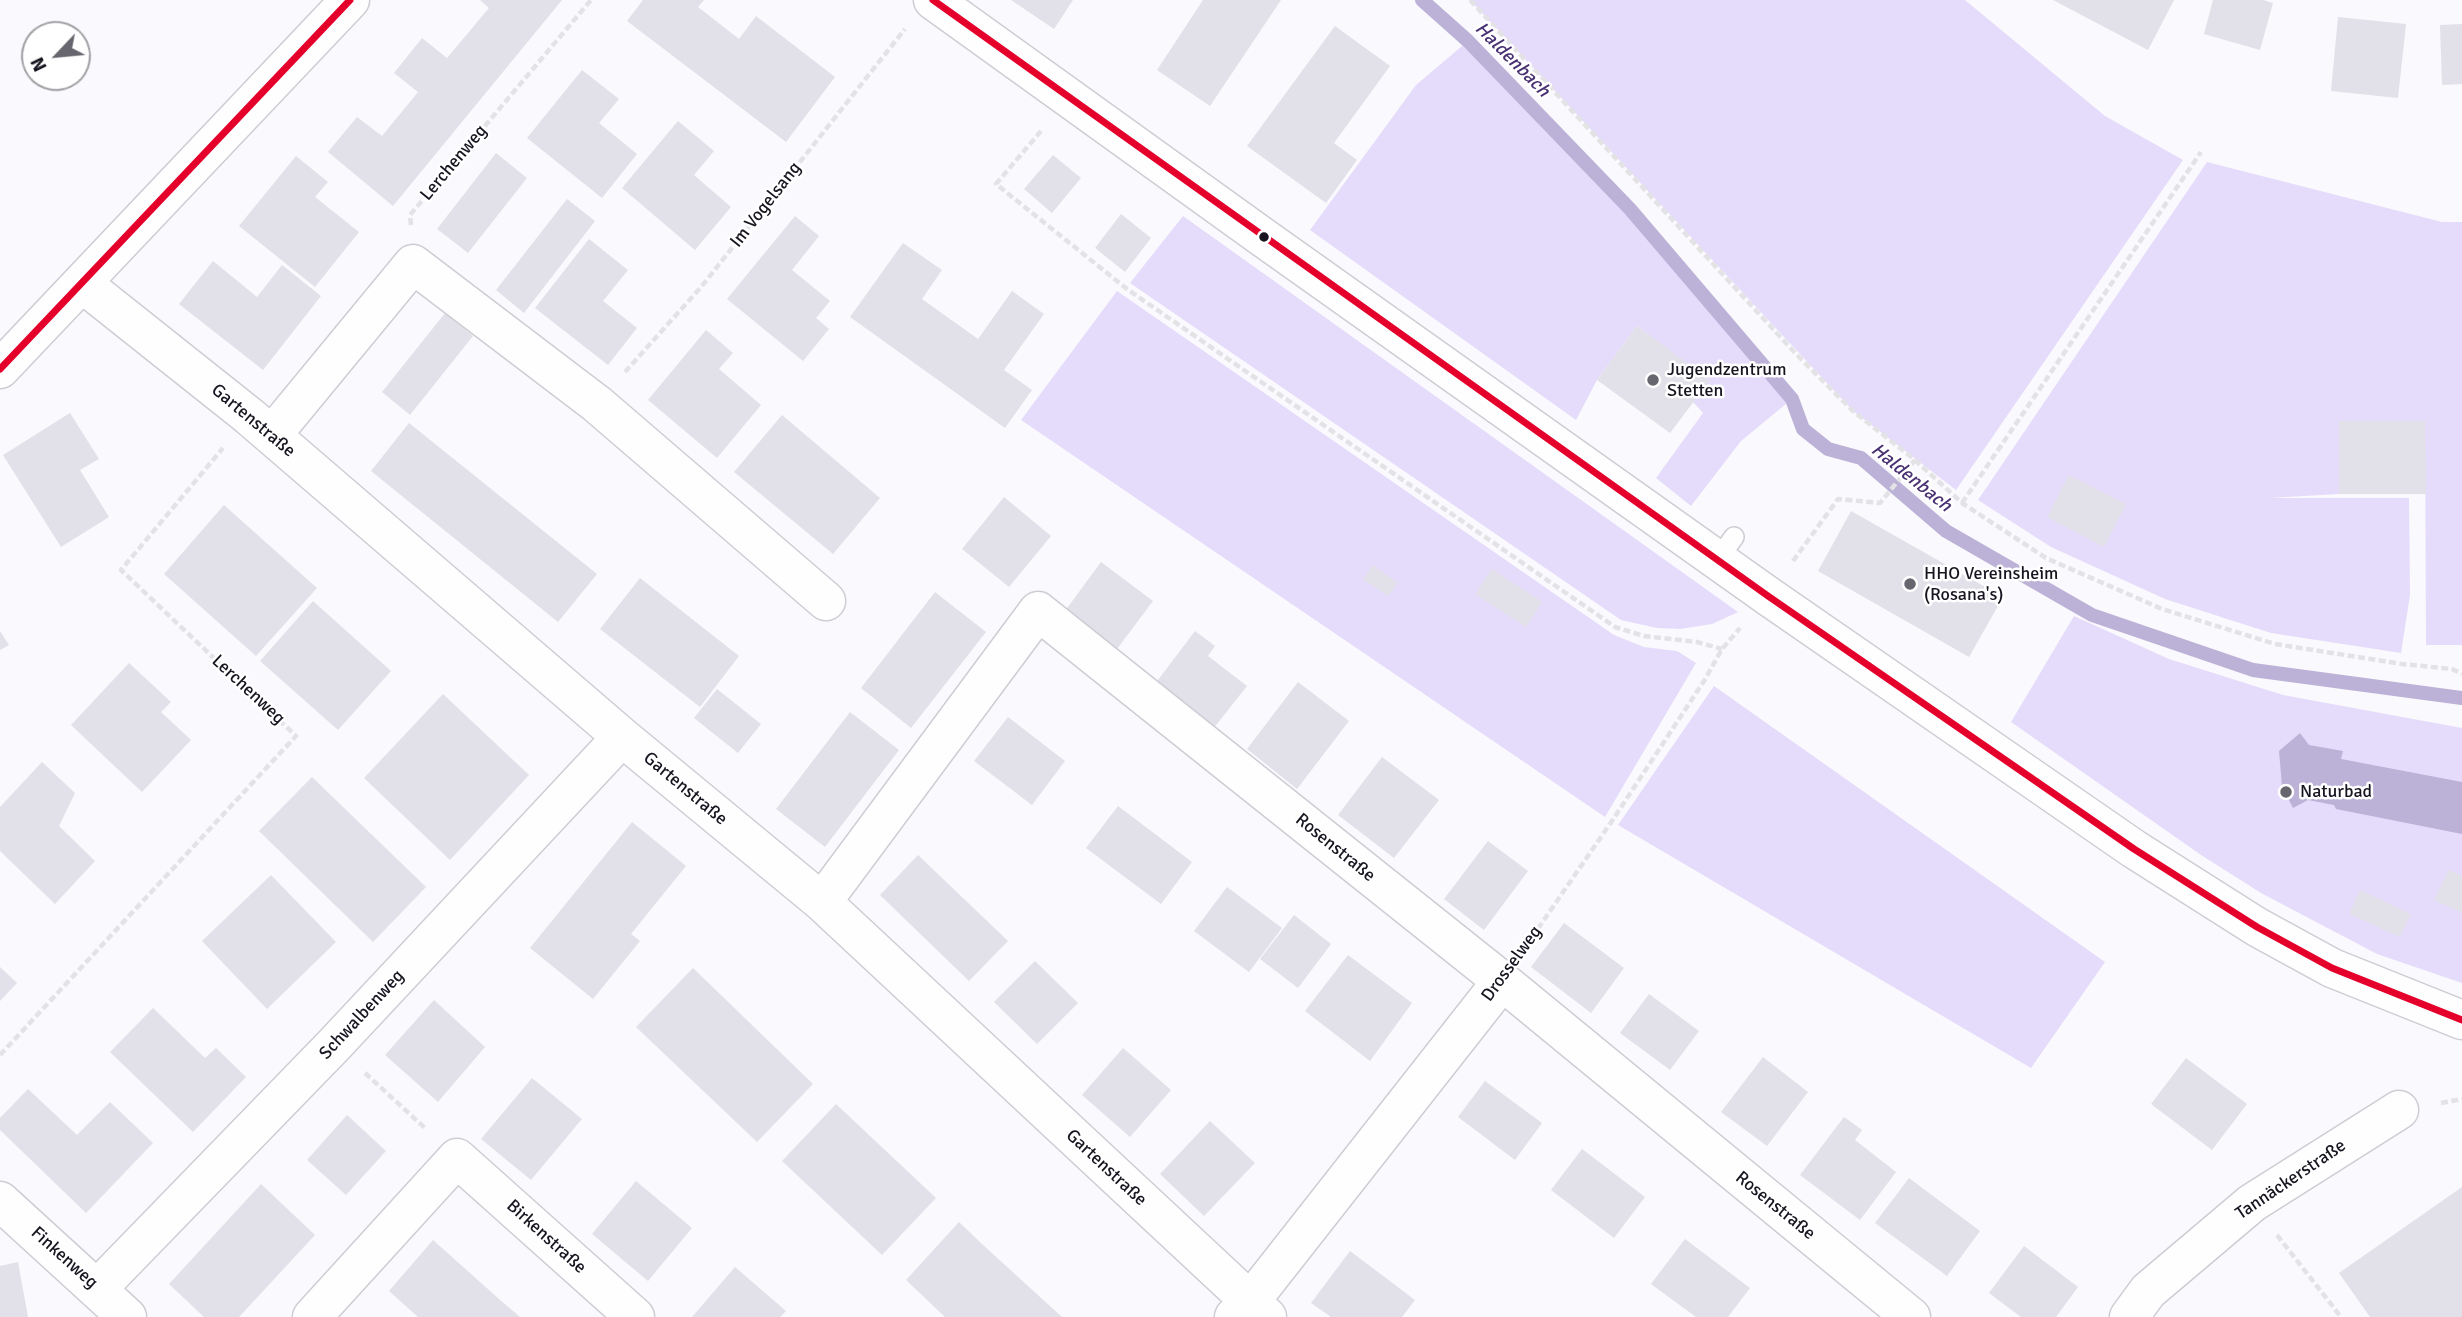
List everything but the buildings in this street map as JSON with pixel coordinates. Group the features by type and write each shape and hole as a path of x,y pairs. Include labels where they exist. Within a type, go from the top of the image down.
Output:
{"street":[{"path":"0,369 350,0"},
{"path":"922,11 1070,97 1261,236 1726,548 1768,596 2134,849 2257,927 2332,968 2462,1020"},
{"path":"260,426 413,264 597,404 827,601"},
{"name":"Gartenstraße","path":"83,284 260,426 622,737 822,902 1250,1312"},
{"name":"Rosenstraße","path":"822,902 1038,611 1502,981 1911,1317"},
{"name":"Schwalbenweg","path":"98,1288 334,1045 622,737"},
{"name":"Drosselweg","path":"1250,1312 1502,981"},
{"name":"Tannäckerstraße","path":"2129,1317 2148,1291 2252,1203 2399,1110"},
{"path":"312,1317 457,1158"},
{"name":"Birkenstraße","path":"457,1158 635,1317"},
{"name":"Finkenweg","path":"0,1201 127,1317"}],"path":[{"name":"Lerchenweg","path":"413,264 410,215 591,0"},
{"path":"1470,0 1797,355 1853,411 1915,460 1962,503 2046,558 2162,609 2274,644 2452,669 2462,674"},
{"name":"Im Vogelsang","path":"597,404 702,286 922,11"},
{"path":"1070,97 996,184 1127,289 1615,627 1644,636 1697,642 1722,649"},
{"path":"1962,503 2201,152"},
{"name":"Lerchenweg","path":"0,1055 296,736 121,570 260,426"},
{"name":"Drosselweg","path":"1502,981 1612,821 1722,649 1768,596 1838,499 1880,503 1915,460"},
{"path":"334,1045 457,1158"},
{"path":"2252,1203 2341,1317"}],"shaded area":[{"path":"1470,0 1965,0 2105,116 2183,160 1956,490 1853,411"},
{"path":"1468,41 1630,209 1792,399 1741,441 1691,506 1656,478 1703,413 1693,402 1709,380 1637,326 1597,380 1576,420 1310,230 1416,85"},
{"path":"2207,162 2442,222 2462,222 2462,645 2426,645 2425,421 2339,494 2269,498 2409,498 2410,595 2401,653 2271,633 2165,599 2051,547 1978,500"},
{"path":"1183,216 1738,612 1712,624 1680,629 1657,628 1621,620 1130,283"},
{"path":"1117,291 1614,635 1644,647 1677,651 1696,663 1605,817 1021,420"},
{"name":"Naturbad","path":"2074,616 2169,659 2283,695 2462,728 2462,983 2377,954 2261,893 2201,855 2011,722"},
{"path":"1714,686 2105,962 2031,1068 1618,825"},
{"path":"2300,733 2309,745 2343,751 2341,759 2462,782 2462,834 2336,809 2334,805 2308,800 2293,808 2282,786 2279,751"}],"waterway":[{"name":"Haldenbach","path":"1422,0 1468,41 1630,209 1792,399 1803,429 1828,449 1861,458 1946,531 2092,615 2253,670 2462,698"}],"transit line":[{"path":"0,369 350,0"},
{"path":"933,0 1768,596 2134,849 2257,927 2332,968 2462,1020"}],"place":[{"name":"Jugendzentrum Stetten","path":"1653,380"},
{"name":"HHO Vereinsheim (Rosana's)","path":"1910,584"},
{"name":"Naturbad","path":"2286,792"}]}
